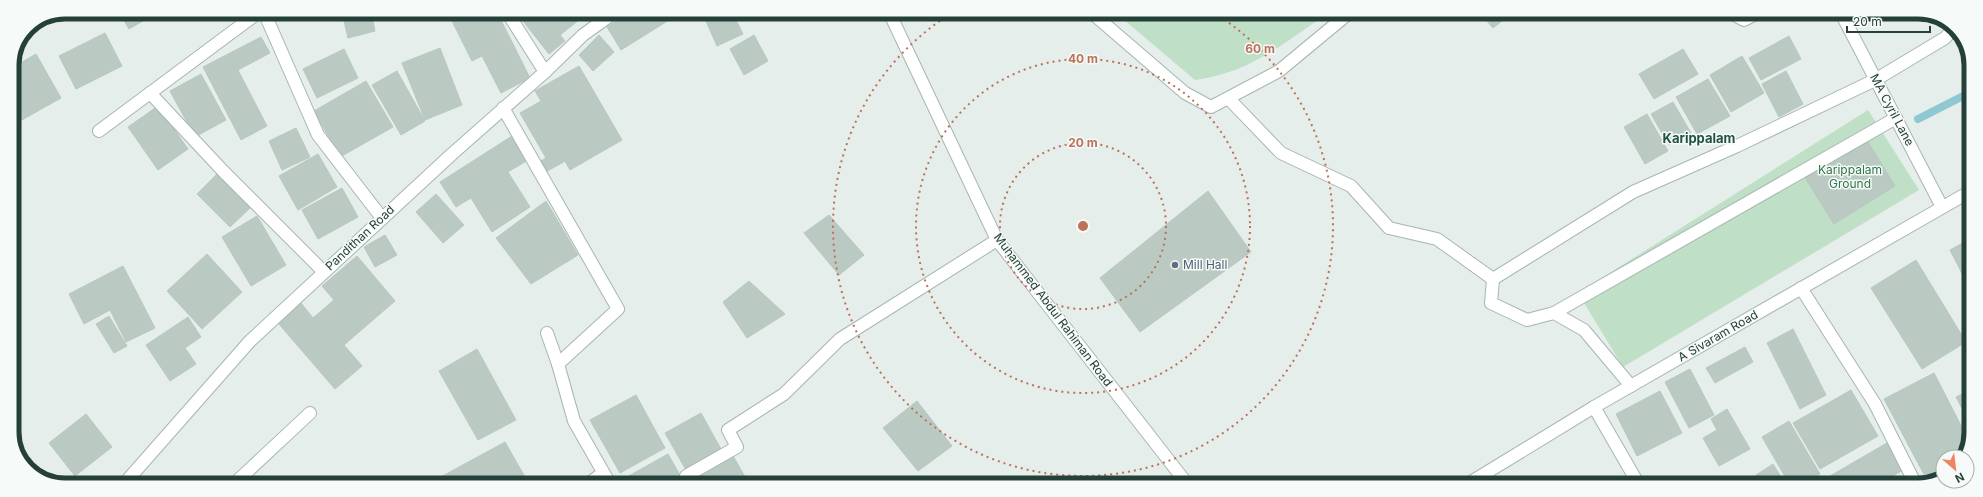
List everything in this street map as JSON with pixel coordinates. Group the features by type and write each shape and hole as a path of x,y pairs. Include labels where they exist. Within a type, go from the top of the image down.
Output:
{"street":[{"path":"99,131 250,19"},
{"path":"267,19 318,135 382,218"},
{"path":"511,19 545,72"},
{"name":"Pandithan Road","path":"129,478 250,341 382,218 503,108 545,72 583,35 605,19"},
{"name":"Muhammed Abdul Rahiman Road","path":"892,19 997,240 1183,478"},
{"path":"1099,19 1185,93 1211,107 1229,99 1280,71 1342,19"},
{"name":"MA Cyril Lane","path":"1844,19 1942,208"},
{"path":"1493,279 1633,192 1737,146 1875,80 1945,38 1950,32"},
{"path":"150,93 223,171 324,272"},
{"path":"1229,99 1281,153 1351,186 1389,228 1437,239 1493,279"},
{"path":"503,108 618,309 558,364"},
{"path":"1493,279 1491,303 1527,320 1554,313 1896,118"},
{"name":"A Sivaram Road","path":"1478,478 1631,386 1964,195"},
{"path":"687,478 686,476 737,447 728,430 784,394 840,339 997,240"},
{"path":"1801,288 1875,404 1912,478"},
{"path":"1554,313 1584,330 1631,386"},
{"path":"547,333 558,364 574,421 607,478"},
{"path":"1594,408 1635,478"},
{"path":"240,478 310,413"},
{"path":"596,478 604,472"}],"green space":[{"path":"1123,19 1319,19 1281,46 1250,64 1233,71 1195,80"},
{"name":"Karippalam Ground","path":"1868,110 1919,190 1623,367 1578,293"}],"building":[{"path":"123,19 146,19 129,29"},
{"path":"344,19 372,19 375,31 348,38"},
{"path":"451,19 500,19 530,78 501,93 482,56 472,61"},
{"path":"522,19 580,19 560,35 565,41 549,54"},
{"path":"620,19 669,20 621,50 607,27"},
{"path":"705,19 736,19 743,34 717,46"},
{"path":"1485,19 1504,19 1493,28"},
{"path":"105,33 122,66 76,89 59,56"},
{"path":"599,35 614,52 593,71 579,55"},
{"path":"754,35 768,61 744,75 730,49"},
{"path":"1789,36 1801,59 1761,80 1749,58"},
{"path":"261,37 270,53 238,70 267,126 241,140 203,67"},
{"path":"440,48 462,105 425,120 402,63"},
{"path":"344,49 358,78 317,98 303,69"},
{"path":"1683,49 1698,74 1654,99 1639,74"},
{"path":"36,54 61,98 20,121 19,119 19,64"},
{"path":"1742,56 1764,93 1731,112 1710,75"},
{"path":"579,66 622,140 570,170 565,161 544,173 539,162 546,158 520,113 541,101 535,91"},
{"path":"397,71 425,121 401,135 372,85"},
{"path":"1786,71 1803,104 1779,117 1762,84"},
{"path":"201,74 226,120 195,137 170,91"},
{"path":"1708,79 1730,116 1697,134 1676,97"},
{"path":"366,81 393,127 340,157 314,111"},
{"path":"1673,102 1691,133 1669,145 1651,114"},
{"path":"158,106 188,149 158,170 128,127"},
{"path":"1647,114 1668,151 1645,164 1624,127"},
{"path":"296,128 310,157 282,170 269,141"},
{"path":"512,136 528,160 508,172 530,207 492,232 471,198 456,207 440,182"},
{"path":"1865,137 1895,186 1834,224 1804,176"},
{"path":"318,154 337,187 298,210 279,176"},
{"path":"217,174 250,208 230,227 197,194"},
{"path":"342,188 358,217 318,239 302,210"},
{"name":"Mill Hall","path":"1208,191 1251,252 1140,332 1100,278"},
{"path":"436,194 464,225 443,243 416,212"},
{"path":"546,201 578,255 531,284 496,238"},
{"path":"829,215 864,255 839,275 804,233"},
{"path":"257,216 286,265 251,286 222,237"},
{"path":"385,235 397,255 375,267 364,247"},
{"path":"1964,242 1964,277 1950,250"},
{"path":"207,254 242,292 202,329 167,291"},
{"path":"357,256 395,301 344,345 362,366 335,389 278,323 301,303 313,318 334,300 322,286"},
{"path":"1916,260 1964,339 1964,343 1922,369 1871,288"},
{"path":"123,266 155,328 126,342 110,310 84,324 69,294"},
{"path":"749,281 785,314 747,338 723,302"},
{"path":"109,316 127,346 114,353 96,324"},
{"path":"188,317 201,337 185,348 196,364 170,381 146,345"},
{"path":"1793,329 1826,395 1800,409 1767,343"},
{"path":"1745,347 1753,362 1715,383 1706,368"},
{"path":"477,349 516,420 478,440 439,371"},
{"path":"1690,369 1714,415 1689,428 1665,382"},
{"path":"1934,373 1964,432 1961,449 1935,449 1935,475 1926,478 1884,399"},
{"path":"1851,390 1878,436 1820,469 1793,423"},
{"path":"1660,391 1682,433 1637,456 1616,414"},
{"path":"1964,393 1964,412 1956,397"},
{"path":"636,395 665,448 620,473 590,420"},
{"path":"917,401 952,446 918,471 883,428"},
{"path":"1727,409 1750,449 1719,466 1703,438 1717,430 1711,419"},
{"path":"701,413 722,451 686,470 665,433"},
{"path":"86,414 112,447 75,476 49,443"},
{"path":"1789,421 1820,474 1813,478 1786,478 1762,437"},
{"path":"505,442 526,478 439,478"},
{"path":"1887,443 1903,470 1889,478 1831,478 1830,476"},
{"path":"668,454 682,478 628,478"},
{"path":"732,454 746,478 695,478 693,475"},
{"path":"1773,464 1782,478 1752,478"}],"waterway":[{"path":"1918,119 1964,96"}],"place":[{"name":"Mill Hall","path":"1175,265"}],"district":[{"name":"Karippalam","path":"1699,138"}]}
